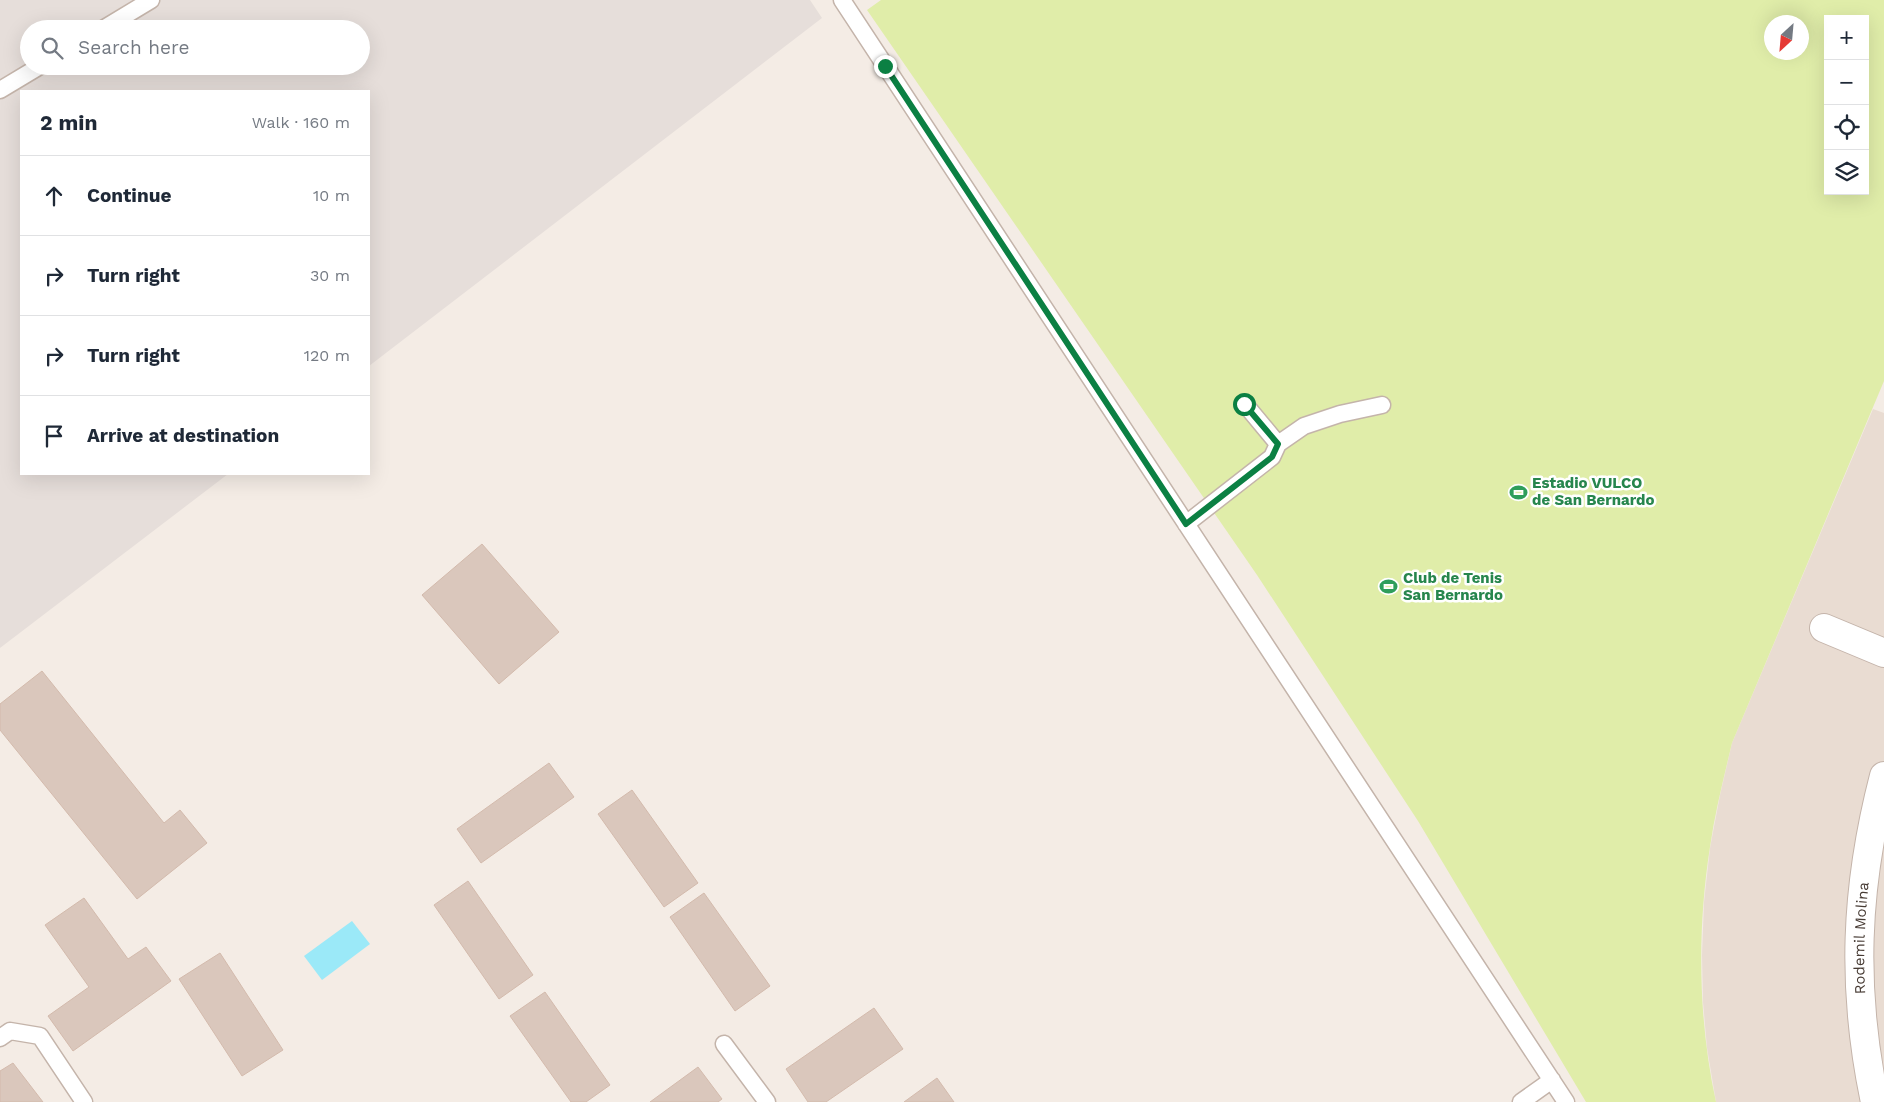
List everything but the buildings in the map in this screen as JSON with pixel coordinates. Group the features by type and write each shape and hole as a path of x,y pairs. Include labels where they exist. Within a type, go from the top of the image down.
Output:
{"street":[{"path":"1824,628 1884,653"},
{"name":"Rodemil Molina","path":"1875,1102 1867,1064 1861,1015 1860,915 1873,819 1884,776"}],"lane":[{"path":"118,20 151,0"},
{"path":"842,0 1566,1102"},
{"path":"0,90 25,75"},
{"path":"1244,404 1278,444"},
{"path":"1186,524 1272,457 1278,444 1304,426 1340,414 1382,405"},
{"path":"0,1038 10,1031 40,1036 84,1102"},
{"path":"724,1044 767,1102"},
{"path":"1521,1102 1552,1080"}],"shaded area":[{"path":"0,0 810,0 822,18 370,365 370,90 20,90 20,475 227,475 0,648"},
{"path":"1873,409 1884,413 1884,1102 1716,1102 1707,1048 1703,1002 1702,955 1704,902 1710,848 1720,795 1732,743"}],"green space":[{"name":"Estadio VULCO de San Bernardo","path":"881,0 1884,0 1884,381 1732,743 1712,834 1706,878 1701,943 1701,975 1706,1039 1716,1102 1586,1102 1418,821 1257,575 867,10"}],"water":[{"path":"352,921 370,944 322,980 304,956"}],"place":[{"name":"Estadio VULCO de San Bernardo","path":"1518,492"},
{"name":"Club de Tenis San Bernardo","path":"1389,587"}],"route":[{"path":"885,66 1186,524 1272,457 1278,444 1244,404"}]}
